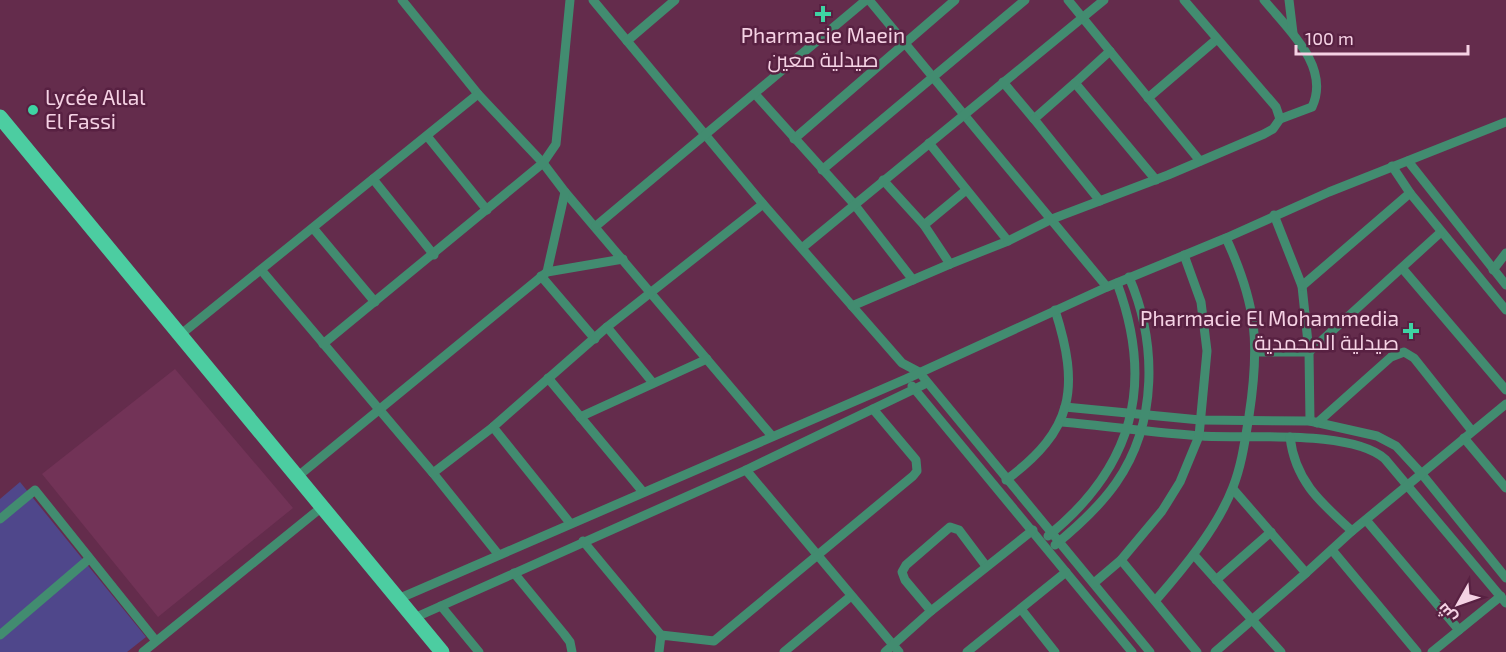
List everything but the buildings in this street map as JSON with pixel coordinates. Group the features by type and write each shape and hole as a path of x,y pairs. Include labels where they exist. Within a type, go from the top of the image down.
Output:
{"main road":[{"path":"0,117 442,652"}],"street":[{"path":"402,0 478,94 543,163 771,435"},
{"path":"323,344 543,163 556,144 570,0"},
{"path":"593,0 762,204 902,363 919,372 1009,478 1150,652"},
{"path":"627,41 675,0"},
{"path":"596,226 868,0 1052,219 1112,285 1128,312 1136,353 1136,382 1128,428 1100,484 1042,542"},
{"path":"794,139 955,0"},
{"path":"822,170 1025,0"},
{"path":"1068,0 1200,161"},
{"path":"802,248 1104,0"},
{"path":"1184,0 1276,107 1280,119"},
{"path":"852,306 1008,241 1052,219 1156,180 1264,134 1273,129 1280,119 1312,107 1318,95 1315,68 1293,34 1264,0"},
{"path":"1289,0 1293,34"},
{"path":"1148,98 1217,39"},
{"path":"1034,120 1110,51"},
{"path":"1003,82 1100,201"},
{"path":"1075,83 1156,180"},
{"path":"180,335 262,271 478,94"},
{"path":"755,94 854,204 914,280"},
{"path":"398,599 771,435 906,379 1112,285 1392,166 1506,122"},
{"path":"427,136 487,210"},
{"path":"929,143 965,191 1008,241"},
{"path":"1408,161 1506,285"},
{"path":"1392,166 1410,193 1506,310"},
{"path":"373,179 434,255"},
{"path":"883,180 924,225 950,264"},
{"path":"924,225 965,191"},
{"path":"544,274 565,192"},
{"path":"1302,286 1410,193"},
{"path":"433,473 493,427 607,327 762,204"},
{"path":"1275,215 1302,286 1313,422"},
{"path":"313,228 375,302"},
{"path":"1256,352 1309,352 1441,232"},
{"path":"1156,600 1194,555 1233,489 1246,439 1256,352 1254,316 1241,271 1226,238"},
{"path":"1493,270 1506,253"},
{"path":"1094,583 1121,560 1162,511 1180,482 1198,436 1207,351 1201,302 1184,255"},
{"path":"297,477 544,274 623,260"},
{"path":"1402,268 1506,390"},
{"path":"262,271 433,473 498,554"},
{"path":"544,274 595,339"},
{"path":"1048,550 1099,504 1117,482 1140,429 1150,377 1149,346 1137,296 1129,278"},
{"path":"997,487 1043,449 1062,422 1069,367 1066,343 1055,310"},
{"path":"607,327 653,383"},
{"path":"1313,422 1391,357 1404,352 1413,358 1472,431"},
{"path":"580,417 707,359"},
{"path":"902,363 906,379 1132,652"},
{"path":"548,378 643,492"},
{"path":"414,618 746,470 927,382"},
{"path":"1215,652 1420,473 1506,405"},
{"path":"1065,406 1200,420 1313,422 1377,436 1396,446 1506,578"},
{"path":"583,541 661,635 714,641 917,471 916,460 873,409"},
{"path":"1062,422 1198,436 1246,439 1290,437 1356,445 1378,453 1408,485 1503,599 1432,652"},
{"path":"493,427 570,523"},
{"path":"1356,445 1357,432"},
{"path":"1290,437 1293,460 1301,477 1330,512 1352,531"},
{"path":"1464,438 1506,488"},
{"path":"746,470 896,649"},
{"path":"1233,489 1306,573"},
{"path":"0,519 35,490 156,640"},
{"path":"143,652 322,507"},
{"path":"1366,520 1459,630"},
{"path":"931,611 905,580 902,572 906,565 950,527 959,530 986,566"},
{"path":"885,652 896,649 931,611 1033,530"},
{"path":"1216,580 1271,532"},
{"path":"1332,550 1417,652"},
{"path":"1194,555 1281,652"},
{"path":"0,635 89,559"},
{"path":"1121,560 1197,652"},
{"path":"967,652 1066,572"},
{"path":"514,573 570,642 572,652"},
{"path":"784,652 851,596"},
{"path":"441,606 479,652"},
{"path":"1021,609 1050,650"},
{"path":"659,652 661,635"},
{"path":"714,641 714,652"}],"shaded area":[{"path":"175,369 293,508 158,617 42,474"},
{"path":"20,482 146,637 127,652 0,652 0,499"}],"place":[{"name":"Pharmacie Maein صيدلية معين","path":"823,14"},
{"name":"Lycée Allal El Fassi","path":"33,110"},
{"name":"Pharmacie El Mohammedia صيدلية المحمدية","path":"1411,331"}]}
